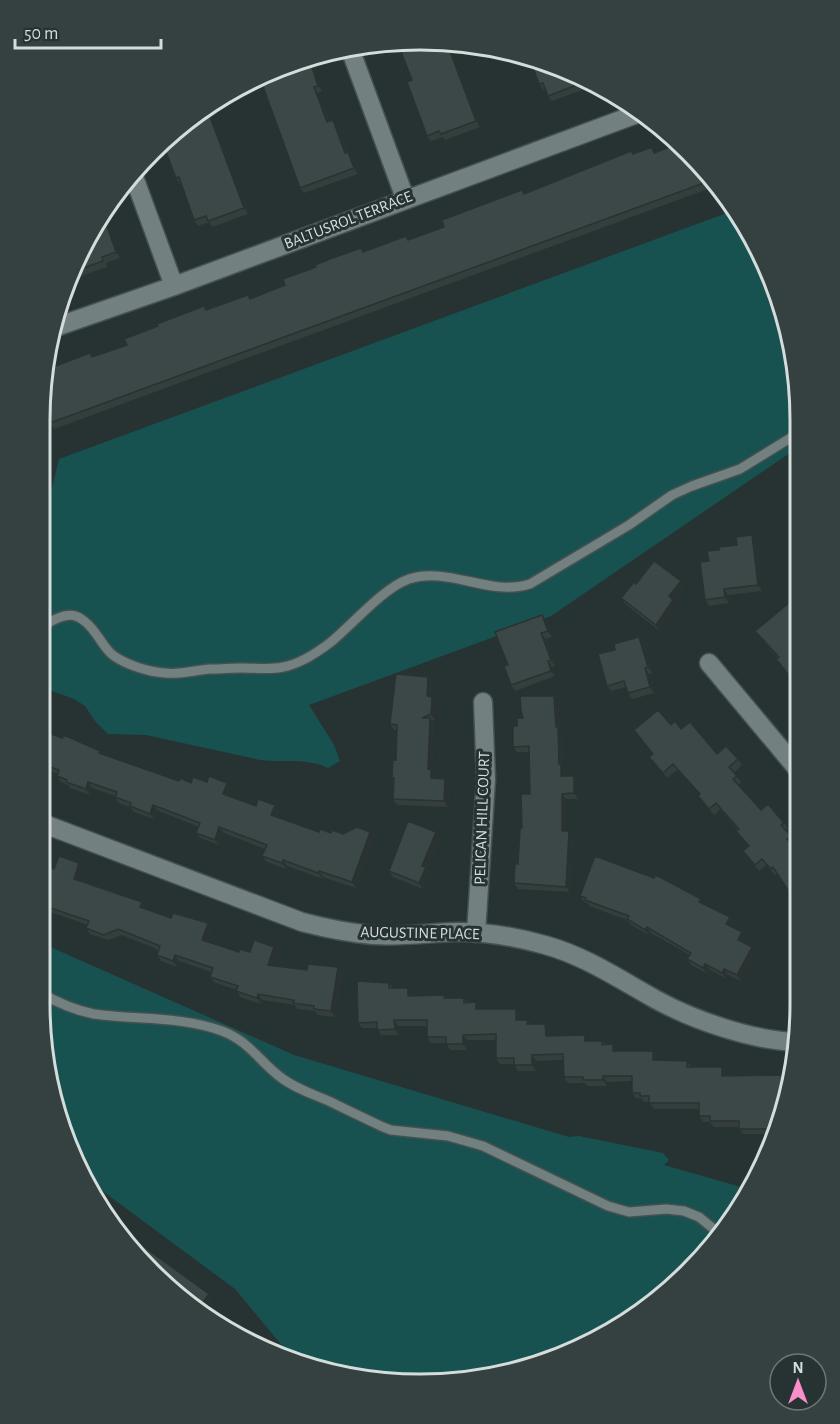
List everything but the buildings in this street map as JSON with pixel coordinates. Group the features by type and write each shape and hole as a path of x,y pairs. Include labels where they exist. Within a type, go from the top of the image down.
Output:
{"street":[{"path":"353,56 405,198"},
{"name":"BALTUSROL TERRACE","path":"62,325 174,286 405,198 631,116"},
{"path":"137,181 174,286"},
{"path":"709,663 790,760"},
{"name":"PELICAN HILL COURT","path":"476,933 486,779 483,702"},
{"name":"AUGUSTINE PLACE","path":"50,826 310,924 375,935 476,933 512,937 547,945 587,960 656,1000 693,1017 742,1033 788,1040"}],"lane":[{"path":"50,621 60,617 79,617 86,621 114,656 140,667 167,674 232,668 283,667 313,654 330,643 390,590 407,580 416,577 441,577 512,588 530,584 629,525 672,495 740,470 790,438"},
{"path":"50,998 65,1006 94,1014 199,1024 224,1032 256,1052 273,1071 291,1085 382,1127 448,1136 472,1143 608,1206 629,1212 666,1209 684,1211 699,1217 714,1229"}],"shaded area":[{"path":"727,213 752,256 771,301 783,348 790,396 790,453 551,616 309,705 334,745 340,761 328,768 303,761 260,760 146,735 108,734 85,706 74,699 50,690 50,496 59,459"},
{"path":"50,947 294,1055 569,1137 579,1136 663,1153 669,1160 664,1165 742,1187 714,1230 699,1248 646,1298 605,1325 562,1346 516,1362 492,1367 444,1374 396,1374 324,1362 284,1349 235,1289 98,1188 69,1123 57,1076 50,1028"}]}
